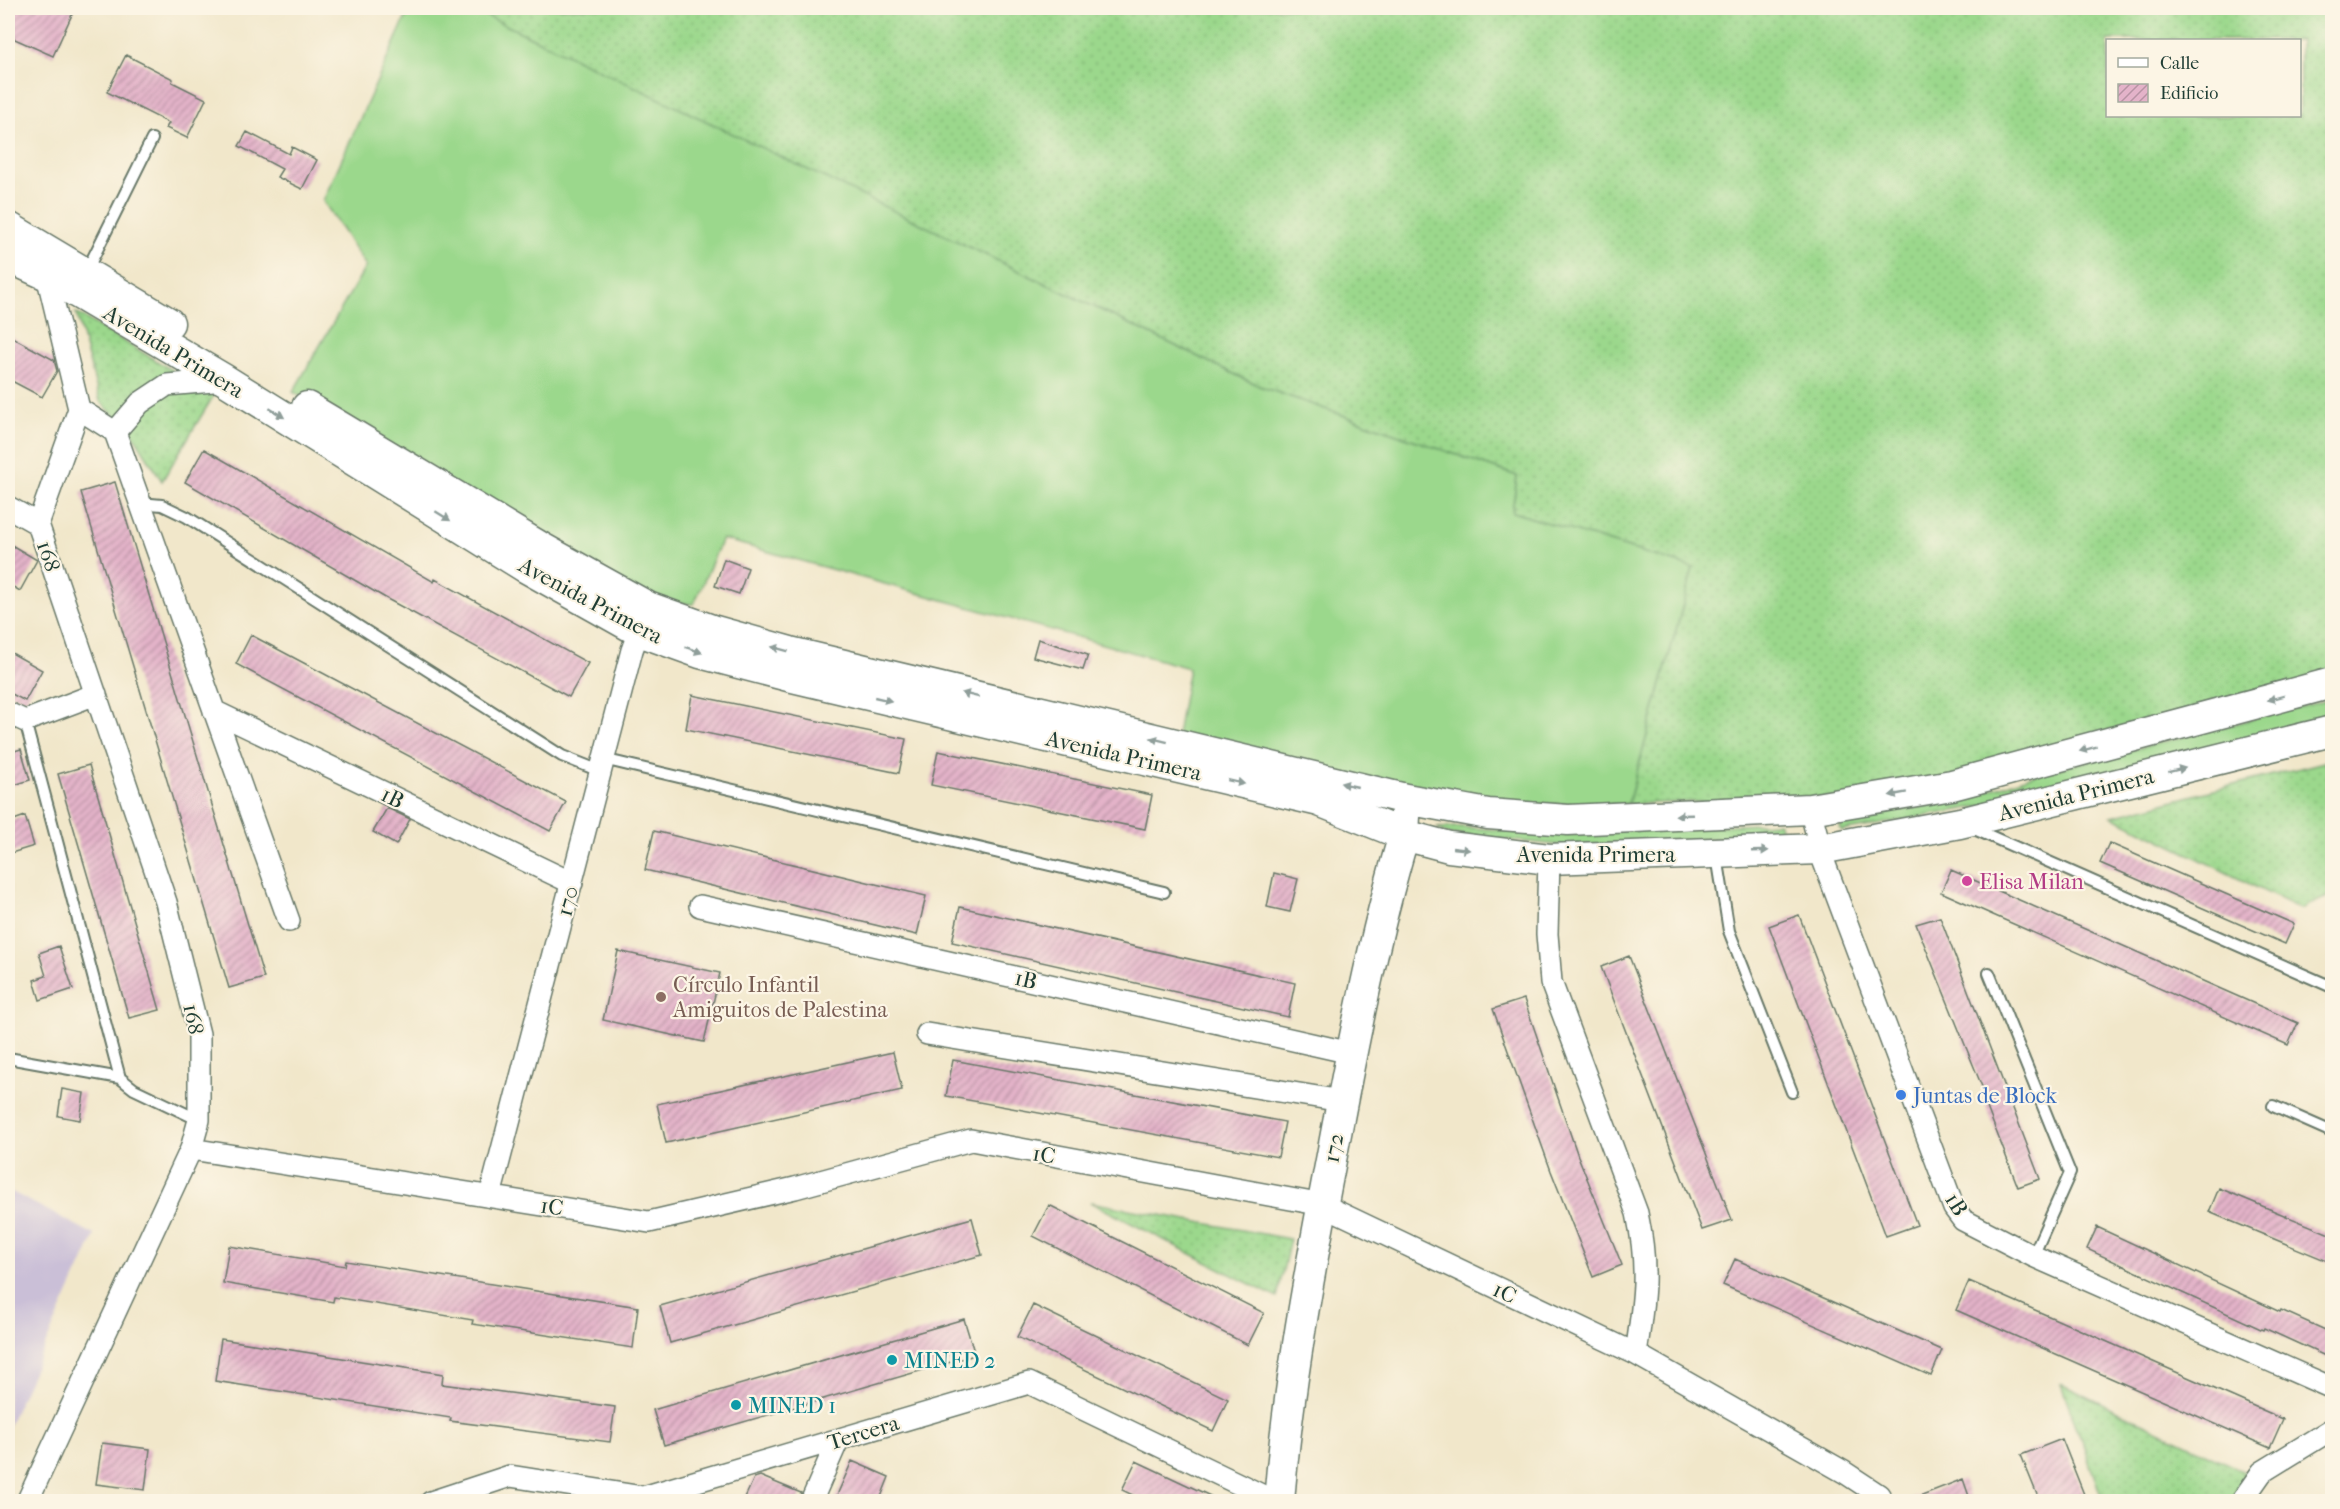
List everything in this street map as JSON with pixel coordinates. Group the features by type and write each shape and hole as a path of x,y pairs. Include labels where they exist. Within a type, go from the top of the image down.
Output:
{"street":[{"name":"Avenida Primera","path":"8,227 52,266 442,489 643,619 700,653 792,677 1319,801 1404,835 1449,847 1549,858 1820,849 1960,823 2332,731"},
{"name":"Avenida Primera","path":"8,256 52,266"},
{"path":"8,507 39,524 79,409 52,266"},
{"name":"Avenida Primera","path":"80,282 225,380 525,567 643,619 715,631 790,652 1406,798 1488,814 1568,820 1810,809 1952,785 2332,683"},
{"path":"115,432 140,403 167,385 225,380"},
{"path":"79,409 115,432 289,921"},
{"name":"168","path":"27,1502 191,1149 199,1120 199,1034 166,902 39,524"},
{"name":"170","path":"490,1196 602,765 643,619"},
{"path":"16,717 96,694"},
{"name":"1B","path":"214,711 572,883"},
{"name":"172","path":"1278,1502 1286,1419 1323,1205 1351,1053 1404,835 1406,798"},
{"name":"1B","path":"1810,809 1820,849 1953,1208 1963,1220 2033,1256 2332,1388"},
{"path":"1549,858 1547,924 1551,982 1637,1213 1645,1249 1646,1288 1636,1354"},
{"name":"1B","path":"700,906 1351,1053"},
{"path":"927,1034 1342,1101"},
{"name":"1C","path":"191,1149 649,1222 795,1188 971,1140 1323,1205 1636,1354 1844,1472 1879,1495 1881,1502"},
{"name":"Tercera","path":"431,1502 510,1476 643,1497 1029,1383 1278,1502"},
{"path":"2241,1502 2262,1472 2332,1429"},
{"path":"811,1502 838,1440"}],"lane":[{"path":"80,282 152,139"},
{"path":"140,503 162,505 187,517 562,756 1164,892"},
{"path":"16,717 120,1078"},
{"path":"1960,823 2332,987"},
{"path":"1717,853 1729,931 1792,1092"},
{"path":"1989,973 2070,1173 2033,1256"},
{"path":"8,1058 120,1078 134,1089 199,1120"},
{"path":"2273,1106 2332,1132"}],"shaded area":[{"path":"8,1190 95,1235 8,1427"}],"green space":[{"path":"410,8 470,8 1259,386 1517,476 1512,512 1693,568 1628,804 1459,804 1174,751 1189,668 722,539 694,604 642,601 293,392 366,266 323,201"},
{"path":"470,8 2332,8 2332,677 1887,796 1628,804 1693,568 1512,512 1517,476 1259,386"},
{"path":"76,313 214,395 162,481 134,436 100,401"},
{"path":"2332,699 2332,719 2009,801 1842,831 1840,828 1842,823 1852,819 1964,799 2033,775"},
{"path":"2332,760 2332,895 2300,909 2112,816"},
{"path":"1778,823 1781,828 1779,835 1569,846 1447,834 1437,828 1461,827 1548,834"},
{"path":"1090,1202 1290,1239 1277,1298"},
{"path":"2061,1384 2249,1474 2232,1501 2103,1501"}],"building":[{"path":"8,8 75,8 53,56 8,36"},
{"path":"126,55 206,99 187,138 166,128 169,123 107,92"},
{"path":"247,132 289,154 292,147 317,160 302,189 277,177 282,169 239,146"},
{"path":"8,335 54,360 57,371 42,397 8,379"},
{"path":"204,449 434,582 435,579 588,663 569,697 389,600 185,482"},
{"path":"115,482 264,978 229,988 81,492"},
{"path":"8,543 37,560 20,591 8,584"},
{"path":"724,559 748,568 739,594 715,586"},
{"path":"251,635 566,802 550,831 236,664"},
{"path":"1038,639 1088,655 1083,670 1033,657"},
{"path":"8,651 42,670 25,701 8,692"},
{"path":"692,695 906,739 899,773 686,729"},
{"path":"21,749 30,780 8,787 8,753"},
{"path":"938,751 1152,795 1145,829 931,785"},
{"path":"89,765 160,1010 129,1018 58,774"},
{"path":"387,808 410,819 396,845 373,832"},
{"path":"25,816 34,846 8,854 8,822"},
{"path":"654,831 926,896 917,935 645,870"},
{"path":"2109,843 2294,924 2285,944 2100,863"},
{"path":"1951,870 2298,1023 2288,1045 1941,892"},
{"path":"1274,873 1298,879 1290,912 1267,907"},
{"path":"960,907 1295,983 1288,1017 952,942"},
{"path":"1799,915 1917,1225 1886,1236 1769,926"},
{"path":"1940,917 2040,1179 2018,1187 1984,1100 1987,1099 1916,924"},
{"path":"59,946 73,989 40,1000 34,980 46,976 39,953"},
{"name":"Círculo Infantil Amiguitos de Palestina","path":"618,951 720,973 704,1042 603,1020"},
{"path":"1629,956 1732,1220 1702,1230 1601,967"},
{"path":"1524,999 1578,1156 1622,1265 1593,1277 1551,1171 1493,1009"},
{"path":"893,1052 902,1090 666,1143 657,1104"},
{"path":"953,1060 1285,1122 1278,1157 946,1096"},
{"path":"62,1089 84,1093 80,1120 58,1116"},
{"path":"2219,1188 2332,1235 2332,1263 2209,1212"},
{"path":"1049,1205 1264,1313 1248,1345 1033,1236"},
{"path":"972,1218 982,1255 670,1343 660,1306"},
{"path":"2097,1227 2280,1312 2281,1310 2332,1333 2332,1359 2264,1328 2263,1330 2087,1249"},
{"path":"229,1246 345,1266 346,1261 638,1307 633,1348 472,1324 473,1320 334,1297 333,1302 223,1283"},
{"path":"1735,1259 1942,1350 1931,1376 1723,1285"},
{"path":"1969,1281 2283,1419 2270,1448 1956,1310"},
{"path":"1033,1305 1228,1399 1213,1431 1017,1337"},
{"path":"964,1319 975,1355 664,1445 653,1410"},
{"path":"221,1339 443,1374 442,1384 615,1407 610,1442 450,1421 451,1418 215,1381"},
{"path":"2062,1439 2087,1502 2040,1502 2021,1455"},
{"path":"102,1443 150,1449 145,1490 96,1484"},
{"path":"852,1461 889,1477 879,1502 834,1502"},
{"path":"1136,1461 1223,1502 1147,1502 1122,1490"},
{"path":"760,1476 801,1493 799,1502 743,1502 754,1478"},
{"path":"1963,1479 1971,1502 1909,1502 1909,1500"}],"place":[{"name":"Elisa Milan","path":"1967,881"},
{"name":"Círculo Infantil Amiguitos de Palestina","path":"661,997"},
{"name":"Juntas de Block","path":"1901,1095"},
{"name":"MINED 2","path":"892,1360"},
{"name":"MINED 1","path":"736,1405"}]}
